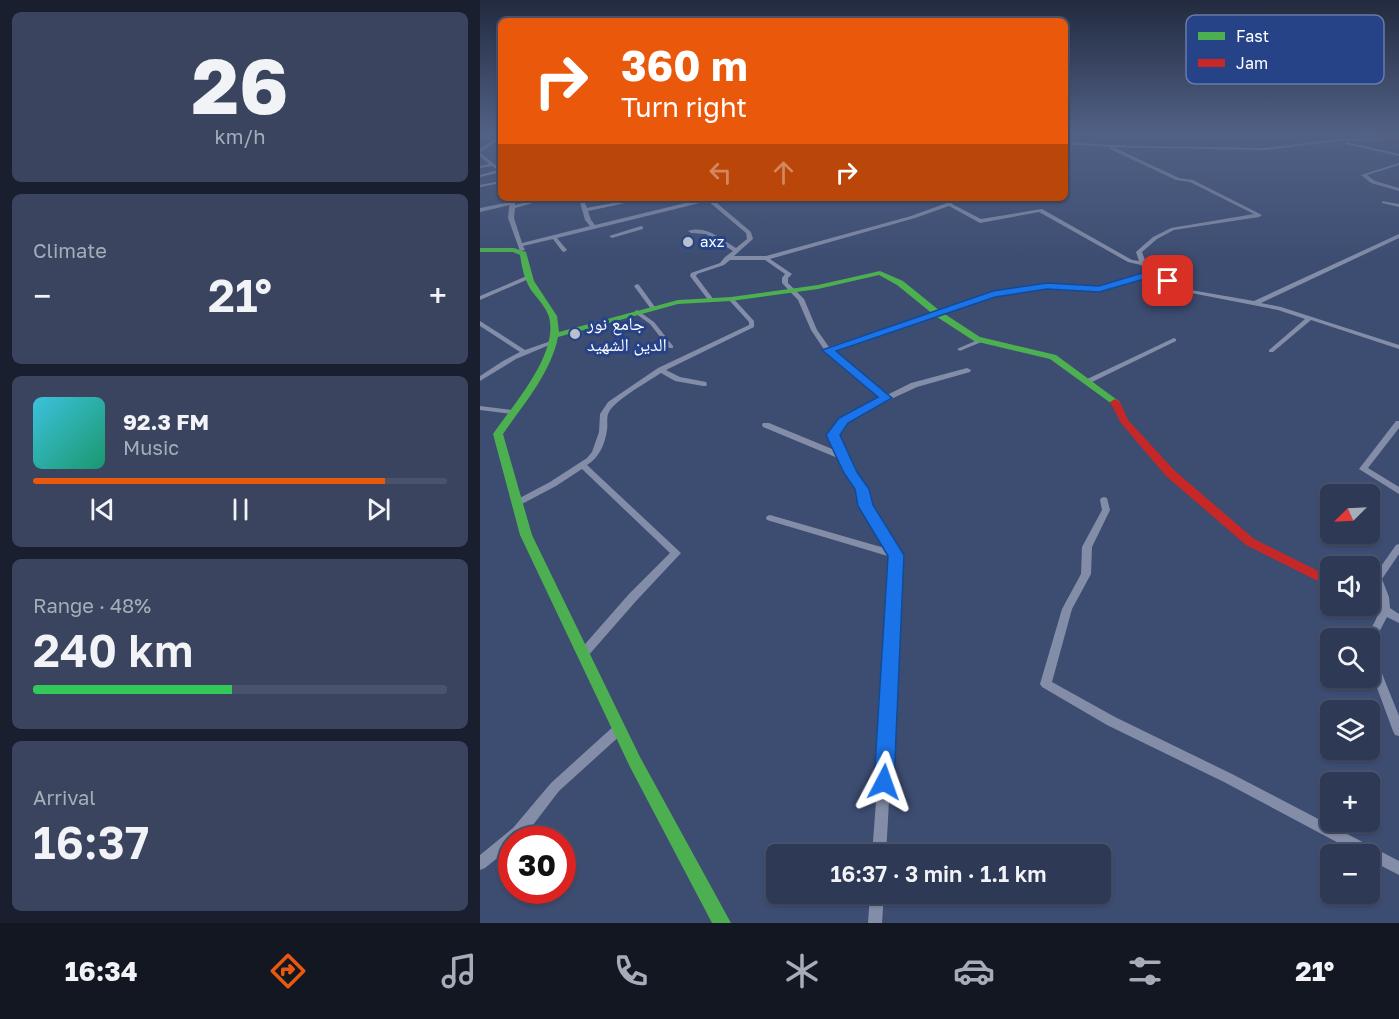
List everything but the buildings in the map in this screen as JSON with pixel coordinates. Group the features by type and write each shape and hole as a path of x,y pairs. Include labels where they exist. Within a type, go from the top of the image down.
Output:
{"street":[{"path":"1170,175 1191,181 1259,215 1173,229 1155,238 1139,252 1143,264 1152,273 1183,290 1255,303 1399,347"},
{"path":"1363,175 1373,182 1399,190"},
{"path":"480,186 498,183"},
{"path":"582,201 596,227 612,236 617,242"},
{"path":"585,210 624,201"},
{"path":"629,201 642,215"},
{"path":"480,250 521,249 596,227 701,201"},
{"path":"711,201 748,232 750,239 722,264 694,273 693,276 711,300"},
{"path":"727,258 766,258 884,226 951,201 980,221 1040,210 1130,261 1143,264"},
{"path":"1384,202 1399,206"},
{"path":"480,210 512,203 511,218 529,277 545,300 555,324 552,339 538,373 498,434 526,535 619,729 722,923"},
{"path":"612,236 640,228"},
{"path":"691,231 707,232 735,250"},
{"path":"1255,303 1399,236"},
{"path":"555,238 564,250"},
{"path":"766,258 789,274 785,278 785,284 801,299 814,330 827,350 886,398"},
{"path":"480,379 495,367 552,339 637,312 678,302 730,299 819,287 880,273 900,283 937,313 982,340 1053,357 1115,402 1124,421 1170,473 1250,542 1320,577"},
{"path":"827,350 993,294 1047,286 1099,289 1152,273"},
{"path":"480,298 529,277"},
{"path":"637,286 653,308"},
{"path":"516,502 583,466 596,453 603,432 606,408 661,370 752,326 752,322 730,299"},
{"path":"637,312 652,323 671,347"},
{"path":"1271,351 1310,318"},
{"path":"480,322 525,352"},
{"path":"960,348 982,340"},
{"path":"1087,381 1173,340"},
{"path":"661,370 678,379 703,384"},
{"path":"880,844 896,555 866,506 862,489 833,435 844,420 886,398 914,385 967,370"},
{"path":"480,408 512,412"},
{"path":"1399,423 1388,433 1376,454 1363,470 1399,491"},
{"path":"766,425 843,457"},
{"path":"583,466 676,554 633,597 583,654"},
{"path":"1104,500 1106,510 1087,547 1086,574 1067,609 1046,684 1111,721 1228,778 1399,868"},
{"path":"770,518 896,555"},
{"path":"1376,628 1385,610 1386,597 1377,579 1399,547"},
{"path":"1380,603 1385,610 1399,619"},
{"path":"1380,682 1399,731"},
{"path":"480,863 518,833 555,787 619,729"},
{"path":"875,923 876,904"}],"traffic: fast":[{"path":"480,250 514,250 523,254 530,281 553,316 555,329 546,361 498,434 526,535 635,762 722,923"},
{"path":"553,336 678,302 731,299 818,287 880,273 900,283 937,313 977,339 1053,357 1115,402"}],"traffic: jam":[{"path":"1115,402 1124,421 1170,473 1250,542 1320,577"}],"place":[{"name":"axz","path":"688,242"},
{"name":"جامع نور الدين الشهيد","path":"575,334"}],"route":[{"path":"884,782 896,555 866,506 862,489 851,473 833,435 844,420 886,398 827,350 993,294 1047,286 1099,289 1152,273 1168,281"}]}
